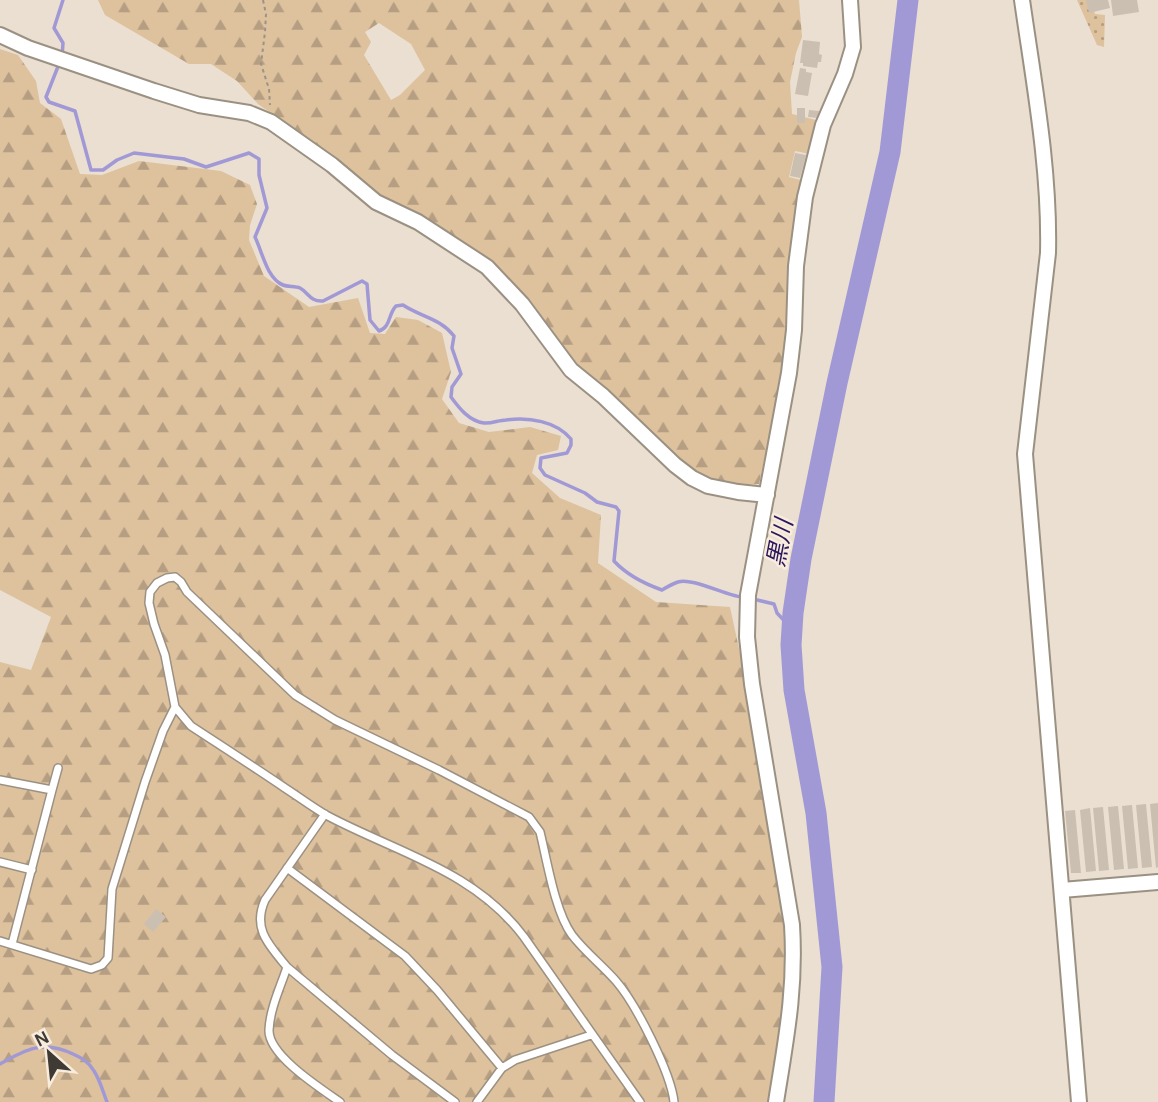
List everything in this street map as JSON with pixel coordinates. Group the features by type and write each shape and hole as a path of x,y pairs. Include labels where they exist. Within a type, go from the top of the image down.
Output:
{"street":[{"path":"776,1102 791,1012 794,959 792,925 760,741 747,637 748,595 789,373 794,330 796,266 805,197 823,125 845,74 853,47 850,0"},
{"path":"1021,0 1049,225 1025,454 1079,1102"},
{"path":"0,35 28,48 154,91 199,105 250,113 271,122 332,165 376,202 418,222 488,267 522,304 571,370 692,478 708,486 767,495"},
{"path":"1062,890 1158,881"}],"lane":[{"path":"640,1102 512,921 487,897 429,862 325,814 191,726 175,707 165,655 149,603 150,592 157,583 175,577 187,592 295,695 335,720 529,817 540,832 562,916 571,934 618,983 665,1069 673,1090 674,1102"},
{"path":"0,941 90,969 102,965 108,958 112,889 145,782 163,731 175,707"},
{"path":"12,944 58,768"},
{"path":"0,780 52,790"},
{"path":"325,814 265,900 259,922 272,949 288,967 392,1055 455,1102"},
{"path":"0,862 32,870"},
{"path":"287,868 405,956 502,1068"},
{"path":"288,967 273,1008 269,1029 274,1048 340,1102"},
{"path":"477,1102 502,1068 515,1060 591,1035"}],"path":[{"path":"263,0 266,14 261,64 269,89 271,122"}],"green space":[{"path":"98,0 799,0 802,37 790,82 792,114 820,121 810,154 795,151 789,177 805,181 790,341 759,484 733,486 708,479 675,458 575,367 526,301 377,198 326,151 258,104 237,81 211,64 189,64 105,15","holes":["379,23 411,44 425,70 400,95 391,100 364,55 371,42 365,32"]},
{"path":"1077,0 1091,0 1095,14 1105,15 1104,47 1097,45"},
{"path":"0,49 18,55 36,81 40,103 61,119 80,174 102,175 139,161 221,171 250,185 257,204 250,225 249,240 264,276 309,307 358,298 370,333 385,334 396,317 418,320 442,333 451,372 442,399 459,423 489,432 530,427 561,436 558,450 537,455 532,473 560,498 601,515 598,563 656,602 730,607 744,672 762,798 782,897 789,953 786,1011 771,1102 0,1102 0,662 31,670 51,617 0,590"}],"building":[{"path":"1086,0 1108,0 1110,8 1089,13"},
{"path":"1111,0 1137,0 1139,12 1113,16"},
{"path":"803,40 820,42 819,54 822,55 817,68 800,63"},
{"path":"800,68 812,73 808,96 795,94"},
{"path":"797,108 805,108 805,123 797,123"},
{"path":"809,110 819,111 818,118 808,117"},
{"path":"795,153 806,155 800,178 790,176"},
{"path":"1158,803 1158,867 1156,868 1150,804"},
{"path":"1146,804 1152,867 1142,868 1136,805"},
{"path":"1132,805 1138,868 1128,869 1122,806"},
{"path":"1118,806 1124,869 1114,870 1108,807"},
{"path":"1103,807 1109,870 1099,871 1093,808"},
{"path":"1090,808 1096,871 1086,872 1080,810"},
{"path":"1075,810 1081,873 1071,873 1065,811"},
{"path":"156,909 166,917 153,932 144,924"}],"waterway":[{"path":"62,57 63,43 54,28 63,0"},
{"name":"黒川","path":"824,1102 832,967 816,813 794,690 791,645 793,613 801,559 837,383 890,152 908,0"},
{"path":"59,64 46,97 49,102 75,111 91,170 103,170 134,153 184,159 206,167 249,153 259,159 259,175 267,208 255,237 269,271 277,282 300,288 312,299 323,301 362,281 367,284 370,320 379,331 386,327 396,306 403,305 443,325 454,336 452,348 461,374 452,387 451,397 465,413 484,423 515,419 550,424 571,439 567,453 541,458 540,468 545,475 585,493 597,502 616,507 619,511 614,561 619,566 636,578 662,590 684,581 746,598"},
{"path":"753,599 774,604 777,613 792,629"},
{"path":"0,1064 35,1048 62,1050 90,1065 107,1102"}]}
